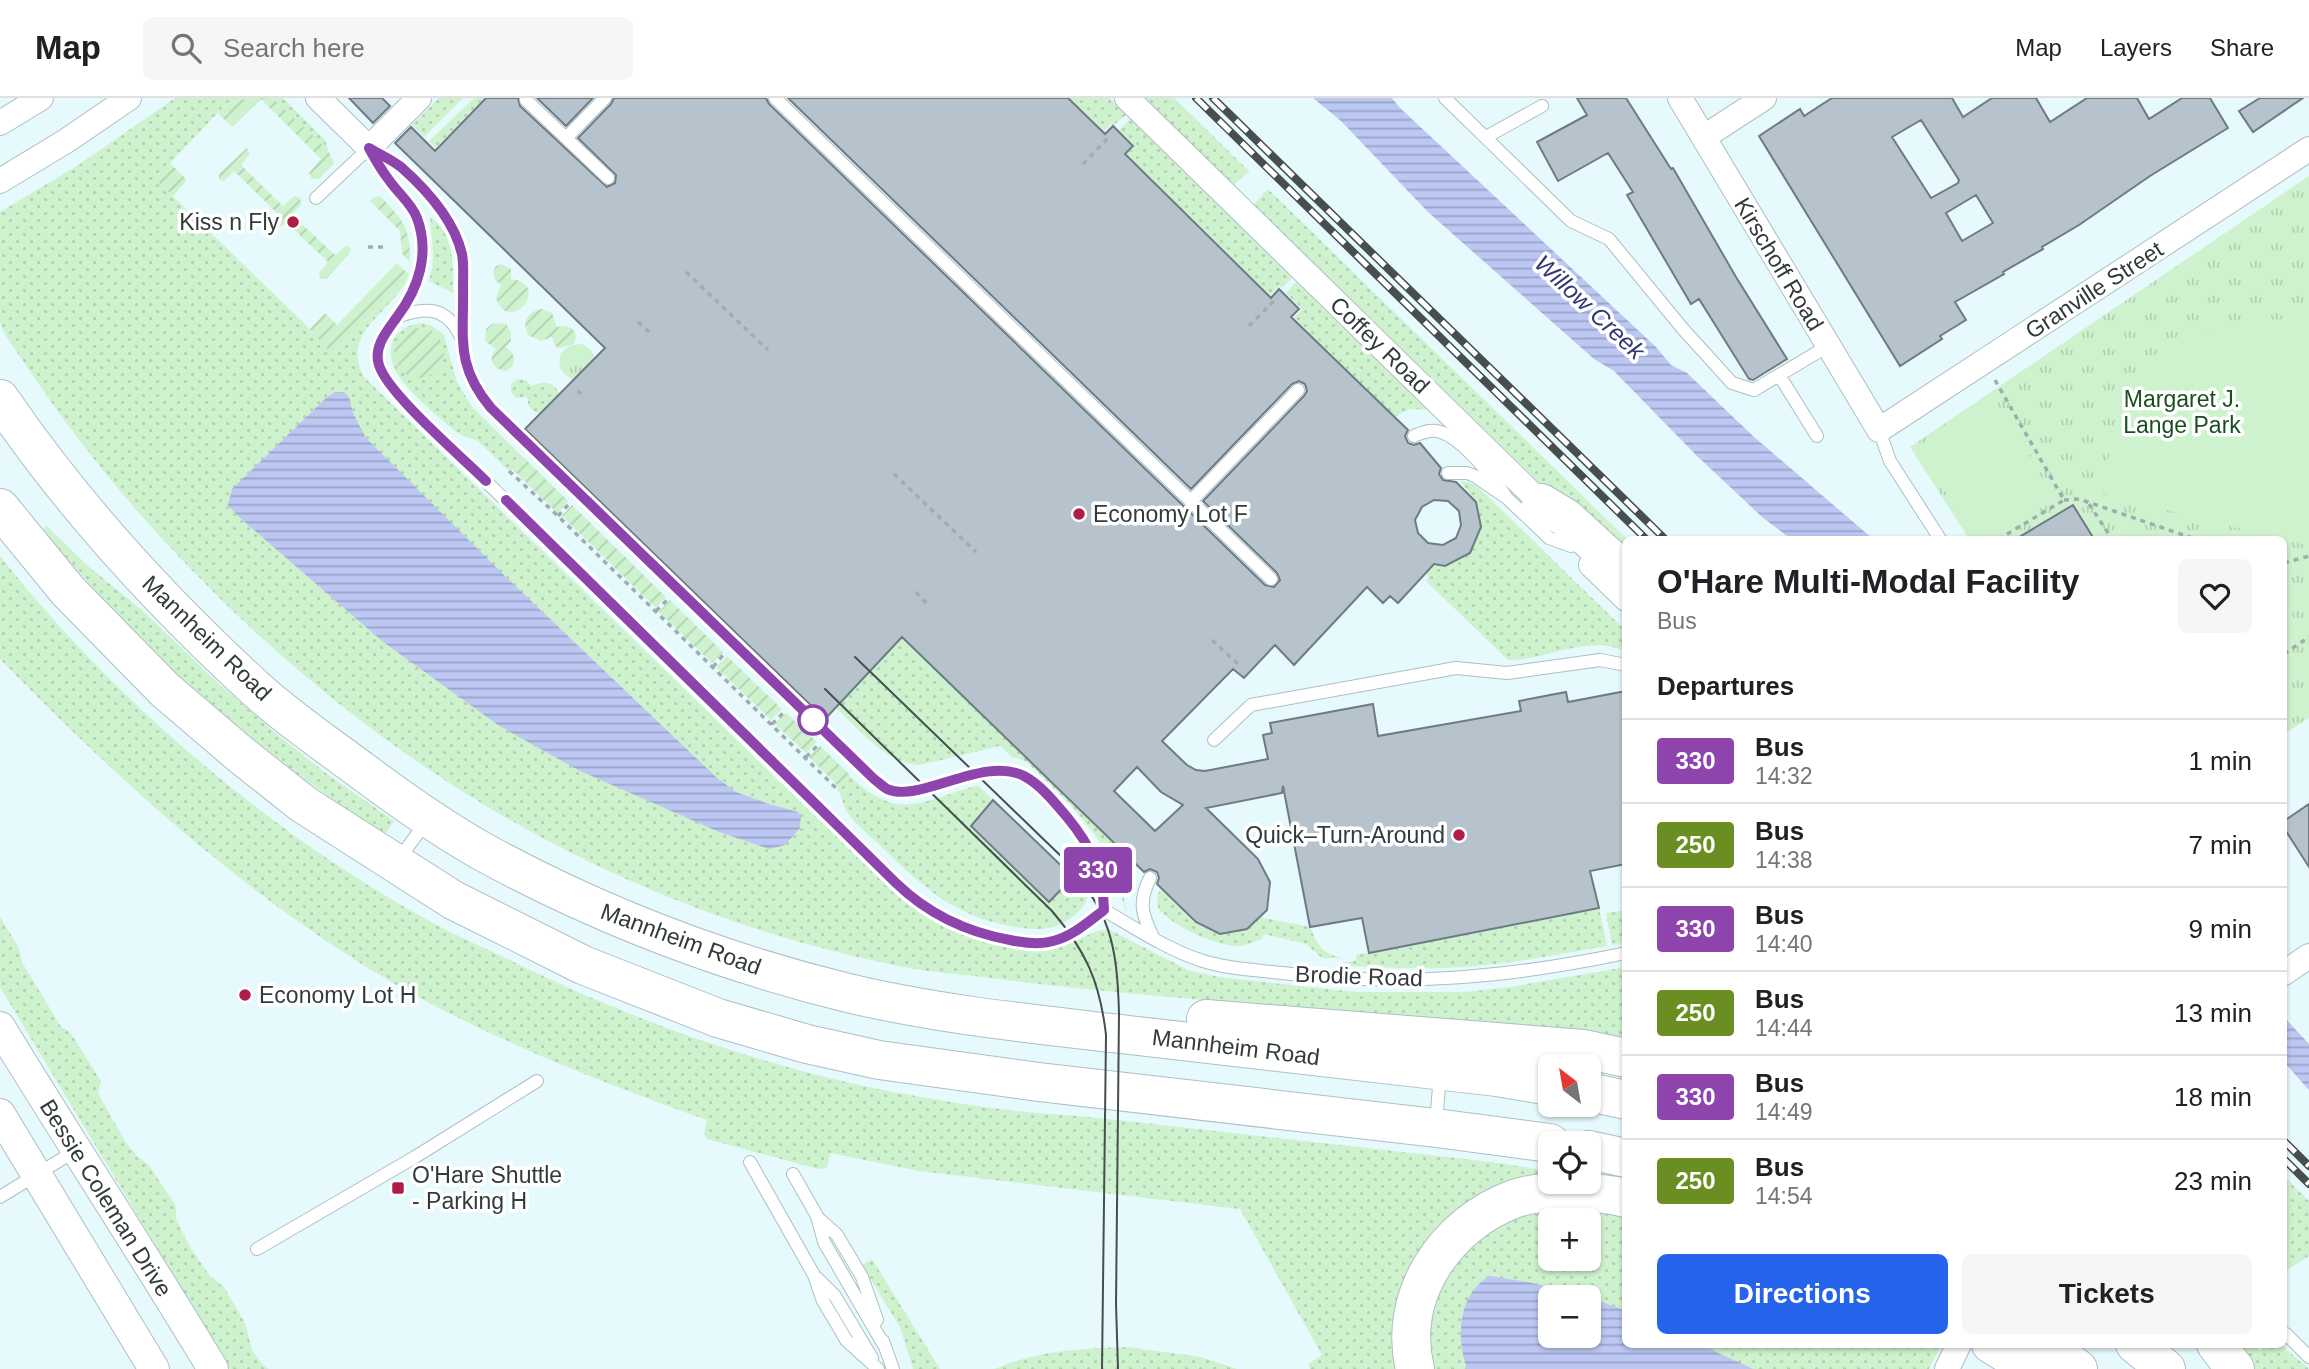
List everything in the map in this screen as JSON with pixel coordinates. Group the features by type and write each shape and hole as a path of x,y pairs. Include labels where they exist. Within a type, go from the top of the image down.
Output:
{"main road":[{"name":"Mannheim Road","path":"0,399 48,465 101,530 166,601 259,692 429,818 484,852 569,896 676,941 763,970 852,994 958,1014 1538,1084"},
{"path":"1524,501 1566,518 1622,569"},
{"path":"0,508 68,591 165,690 303,804 453,900 583,965 718,1018 807,1044 879,1060 944,1071 1538,1141"},
{"path":"1091,1031 1174,1016 1584,1049 1622,1057"},
{"path":"1601,1095 1622,1099"},
{"path":"1601,1152 1622,1156"},
{"path":"1415,1369 1412,1358 1415,1308 1422,1284 1432,1265 1452,1238 1483,1213 1516,1198 1552,1192 1622,1198"},
{"path":"1998,1348 2032,1369"},
{"path":"2049,1348 2078,1369"},
{"path":"2140,1348 2166,1369"},
{"path":"2219,1348 2235,1369"}],"street":[{"path":"0,123 41,98"},
{"path":"0,181 129,98"},
{"path":"318,98 369,148 419,98"},
{"name":"Coffey Road","path":"1127,98 1524,501 1622,595"},
{"name":"Kirschoff Road","path":"1681,98 1879,430"},
{"path":"1704,137 1763,98"},
{"name":"Granville Street","path":"1879,430 2309,149"},
{"path":"2287,971 2309,956"},
{"name":"Bessie Coleman Drive","path":"0,1027 213,1369"},
{"name":"Bessie Coleman Drive","path":"0,1114 154,1369"},
{"path":"1947,1369 1957,1348"}],"lane":[{"path":"566,138 605,98"},
{"path":"775,98 1271,579"},
{"path":"1445,98 1571,221 1609,239 1683,329 1732,383 1754,390 1828,346"},
{"path":"526,100 608,178"},
{"path":"1486,137 1542,106"},
{"path":"317,198 369,148"},
{"path":"369,148 400,166 442,210 457,239 462,257 464,359 473,383 491,408 874,779 888,789 906,791 998,771 1023,776 1041,789 1086,840 1100,874 1104,910 1069,936 1049,943 1020,942 971,931 924,906 906,892 395,390 377,362 379,347 419,277 423,237 417,215 387,178 369,148"},
{"path":"398,317 412,311 429,310 444,315 454,324 462,339"},
{"path":"1779,375 1817,436"},
{"path":"1191,501 1298,390"},
{"path":"1879,430 1890,461 1938,536"},
{"path":"1414,436 1438,431 1449,436 1494,478 1524,501 1549,538 1571,546"},
{"path":"1448,474 1467,473 1524,501"},
{"path":"1214,740 1251,705 1264,702 1456,668 1507,673 1600,660 1622,664"},
{"path":"395,864 429,818"},
{"path":"1150,878 1142,899 1143,917 1153,938"},
{"name":"Brodie Road","path":"1104,910 1203,962 1298,975 1392,981 1502,975 1622,954"},
{"path":"1436,1128 1440,1071"},
{"path":"257,1249 415,1157 537,1081"},
{"path":"0,1197 75,1151"},
{"path":"750,1161 814,1275 823,1301 846,1340 878,1369"},
{"path":"793,1174 817,1216 837,1235 862,1277 893,1369"},
{"path":"2287,1335 2309,1357"}],"path":[{"path":"1083,164 1108,138"},
{"path":"368,247 386,247"},
{"path":"685,272 732,320 768,350"},
{"path":"1250,326 1274,301"},
{"path":"638,322 649,332"},
{"path":"1995,379 2064,500"},
{"path":"509,471 837,789"},
{"path":"894,474 976,552"},
{"path":"2004,536 2064,500 2079,499 2186,536"},
{"path":"2087,502 2110,536"},
{"path":"558,516 570,503"},
{"path":"2287,562 2309,555"},
{"path":"916,592 926,603"},
{"path":"656,611 668,598"},
{"path":"2287,652 2309,637"},
{"path":"1212,640 1238,664"},
{"path":"713,667 725,654"},
{"path":"772,724 784,711"},
{"path":"806,757 818,744"}],"green space":[{"path":"175,98 250,98 227,103 155,179 310,329 332,354 409,275 402,288 363,334 358,347 358,361 364,377 893,892 935,922 981,941 1031,950 1065,946 1108,929 1188,970 1218,977 1356,992 1465,992 1622,968 1622,1045 1057,986 904,967 801,942 701,910 606,870 514,822 426,768 343,707 263,639 143,518 82,443 11,343 0,321 0,212 77,166"},
{"path":"250,98 272,98 328,150 334,163 319,179 312,179 309,173 321,159 261,99 232,127 218,113 228,103"},
{"path":"260,98 283,98 325,140 328,150 322,159"},
{"path":"439,98 463,98 424,137 412,125"},
{"path":"474,98 484,98 436,148 429,141"},
{"path":"1068,98 1110,98 1127,114 1103,132"},
{"path":"1143,98 1174,98 1249,171 1233,186"},
{"path":"1131,118 1294,276 1282,288 1279,286 1269,296 1126,155 1135,146 1119,130"},
{"path":"247,148 250,154 241,165 283,206 294,196 300,198 301,205 292,215 335,255 346,246 351,248 350,253 326,279 320,279 319,273 328,262 286,222 274,232 268,227 277,213 234,171 224,181 219,180 219,174"},
{"path":"170,163 187,180 173,196 155,179"},
{"name":"Margaret J. Lange Park","path":"2309,176 2309,718 2287,732 2287,536 1967,536 1910,447"},
{"path":"1268,189 1624,536 1622,563 1253,205"},
{"path":"380,196 404,225 409,241 410,262 402,254 400,231 370,201"},
{"path":"430,217 444,232 448,241 453,293 429,281 433,256"},
{"path":"397,263 409,275 332,354 310,329 325,313 337,325"},
{"path":"502,264 511,269 511,279 523,283 528,290 524,305 518,310 510,312 502,309 496,298 501,284 495,281 493,272 496,266"},
{"path":"1298,280 1430,410 1410,409 1394,417 1293,319 1302,309 1286,293"},
{"path":"542,309 552,313 557,327 566,326 573,329 576,335 574,344 560,348 552,337 541,341 528,335 525,326 527,318"},
{"path":"2309,319 2309,546 2287,540 2287,536 2269,536 2103,494 2113,430 2134,385 2177,344 2239,320"},
{"path":"423,323 444,335 457,382 472,407 568,501 558,513 478,441 459,434 450,427 407,387 398,375 392,362 391,350 395,337 408,327"},
{"path":"493,323 506,324 511,332 511,341 505,347 512,352 514,362 506,371 495,366 492,357 496,349 485,341 486,329"},
{"path":"419,328 436,336 444,353 436,370 419,378 402,370 394,353 402,336"},
{"path":"582,344 590,349 595,359 576,380 563,371 559,359 566,348"},
{"path":"518,379 526,380 531,386 549,383 556,388 560,398 543,414 536,412 530,407 527,397 516,398 511,392 511,384"},
{"path":"1995,400 2055,499 1993,536 1972,536 1918,447"},
{"path":"523,457 568,501 557,513 512,468"},
{"path":"1460,481 1477,486 1622,627 1622,651 1597,645 1582,646 1508,660 1426,581 1429,577 1417,565 1419,562 1445,566 1470,553 1481,527 1476,502"},
{"path":"572,505 666,597 656,608 562,516"},
{"path":"47,526 88,566 143,611 219,684 278,735 327,774 394,821 385,835 261,746 173,672 119,617 42,530"},
{"path":"0,556 93,662 144,712 198,760 312,848 371,887 465,939 566,987 703,1041 797,1070 893,1092 1014,1111 1109,1119 1491,1162 1538,1169 1538,1184 1475,1202 1402,1369 1310,1369 1308,1364 1322,1355 1240,1209 919,1171 830,1153 827,1168 818,1169 707,1139 704,1134 707,1120 622,1089 498,1037 417,996 326,941 227,868 179,828 88,746 0,659"},
{"path":"670,600 723,652 712,663 659,612"},
{"path":"902,638 1132,861 1122,879 1127,911 1110,862 1098,839 1070,804 1023,760 1012,757 1000,746 920,765 907,763 874,744 836,708"},
{"path":"727,656 782,709 771,720 716,667"},
{"path":"786,713 817,742 806,753 775,724"},
{"path":"820,746 862,787 886,801 914,804 978,785 993,800 971,826 1049,901 1073,877 1088,897 1084,905 1072,917 1057,926 1031,929 985,920 949,903 916,879 851,818 837,789 839,786 809,757"},
{"path":"820,746 850,775 839,787 809,757"},
{"path":"1161,889 1196,922 1220,934 1247,929 1259,917 1310,927 1322,948 1343,958 1322,958 1306,944 1264,934 1262,939 1241,946 1209,940 1174,922 1158,908 1157,896"},
{"path":"1599,908 1607,946 1463,967 1334,965 1357,960 1356,955"},
{"path":"1622,911 1622,943 1612,945 1606,913"},
{"path":"0,917 19,948 22,962 61,1027 70,1032 101,1081 98,1093 126,1143 148,1164 176,1206 176,1219 189,1245 209,1275 224,1287 245,1323 252,1350 269,1369 230,1369 0,987"},
{"path":"2287,1179 2309,1201 2309,1256 2287,1270"},
{"path":"1528,1210 1538,1210 1538,1271 1601,1271 1601,1210 1622,1210 1622,1348 1940,1348 1929,1369 1430,1369 1426,1331 1439,1282 1471,1239"},
{"path":"872,1259 940,1369 913,1369 900,1327 862,1265"},
{"path":"1127,1347 1201,1357 1237,1369 994,1369 1026,1358 1059,1352"},
{"path":"2234,1348 2257,1348 2259,1351 2264,1348 2285,1348 2309,1369 2250,1369"}],"water":[{"name":"Willow Creek","path":"1313,98 1392,98 1656,347 1671,365 1687,373 1753,436 1870,536 1787,536 1762,517 1696,455 1614,371 1594,359 1428,212 1341,121"},
{"path":"335,392 344,392 349,397 353,413 366,438 506,577 716,777 736,792 798,812 801,816 800,828 785,845 769,849 719,832 578,770 498,725 382,641 238,516 228,505 232,489"},
{"path":"2287,1020 2309,1044 2309,1090 2287,1065"},
{"path":"1490,1276 1540,1285 1538,1348 1601,1348 1601,1302 1622,1309 1622,1348 1708,1348 1753,1369 1467,1369 1461,1344 1461,1330 1462,1317 1471,1293"}],"building":[{"path":"349,98 382,98 390,106 373,123"},
{"name":"Economy Lot F","path":"486,98 518,98 520,106 607,187 615,183 616,175 578,138 614,98 766,98 769,104 1265,585 1274,587 1280,580 1277,573 1203,501 1304,396 1307,391 1305,384 1299,381 1292,384 1191,489 788,98 1068,98 1105,134 1113,126 1133,146 1125,154 1271,298 1279,289 1299,309 1291,317 1408,430 1405,436 1408,443 1420,443 1441,468 1439,474 1443,480 1456,482 1476,502 1481,527 1470,553 1445,566 1434,564 1398,603 1390,596 1383,603 1367,587 1294,665 1275,645 1244,678 1233,669 1162,741 1187,765 1205,771 1268,759 1263,735 1272,733 1270,723 1373,704 1378,736 1521,711 1519,701 1566,692 1568,702 1622,692 1622,865 1590,871 1599,908 1369,953 1362,918 1310,927 1283,786 1282,793 1206,808 1258,859 1270,882 1267,910 1247,929 1220,934 1196,922 1157,884 1157,872 1150,869 1144,872 902,637 825,719 525,429 605,348 395,143 411,127 435,151","holes":["1434,500 1448,501 1459,511 1461,525 1456,538 1443,545 1428,543 1418,533 1415,520 1422,507","1137,767 1161,792 1183,805 1155,831 1114,791"]},
{"path":"537,98 593,98 566,126"},
{"path":"1577,98 1626,98 1671,169 1673,168 1787,359 1753,380 1749,379 1699,299 1691,304 1627,195 1633,192 1608,153 1558,181 1537,142 1587,115"},
{"path":"1832,98 1952,98 1963,117 1992,98 2036,98 2050,122 2087,98 2137,98 2149,119 2182,98 2210,98 2228,128 2150,176 2042,247 2043,249 2003,272 2004,274 1955,302 1966,320 1900,366 1759,136 1800,109 1804,116","holes":["1921,120 1959,180 1931,198 1892,137","1976,195 1993,223 1962,241 1946,213"]},
{"path":"2260,98 2303,98 2253,132 2239,111"},
{"path":"2073,505 2092,536 2021,536"},
{"path":"993,800 1073,877 1049,902 971,826"},
{"path":"2309,804 2309,867 2287,833 2287,819"}],"tram line":[{"path":"855,657 1064,859 1092,896 1108,930 1116,967 1119,1013 1116,1304 1118,1369"},
{"path":"825,689 1052,911 1074,940 1090,968 1100,999 1106,1035 1102,1369"}],"railway":[{"path":"1196,98 1643,536"},
{"path":"1213,98 1662,536"},
{"path":"2287,1144 2309,1166"},
{"path":"2287,1162 2309,1184"}],"bus line":[{"name":"330","path":"486,481 411,408 382,373 377,362 379,347 387,329 398,317 419,277 423,237 417,215 387,178 369,148 400,166 442,210 457,239 462,257 464,359 473,383 491,408 874,779 888,789 913,790 998,771 1023,776 1041,789 1086,840 1100,874 1104,910 1069,936 1049,943 1039,943 1020,942 971,931 924,906 896,883 506,500"}],"place":[{"name":"Kiss n Fly","path":"293,222"},
{"name":"Economy Lot F","path":"1079,514"},
{"name":"Quick–Turn-Around","path":"1459,835"},
{"name":"Economy Lot H","path":"245,995"},
{"name":"O'Hare Shuttle - Parking H","path":"398,1188"}]}
